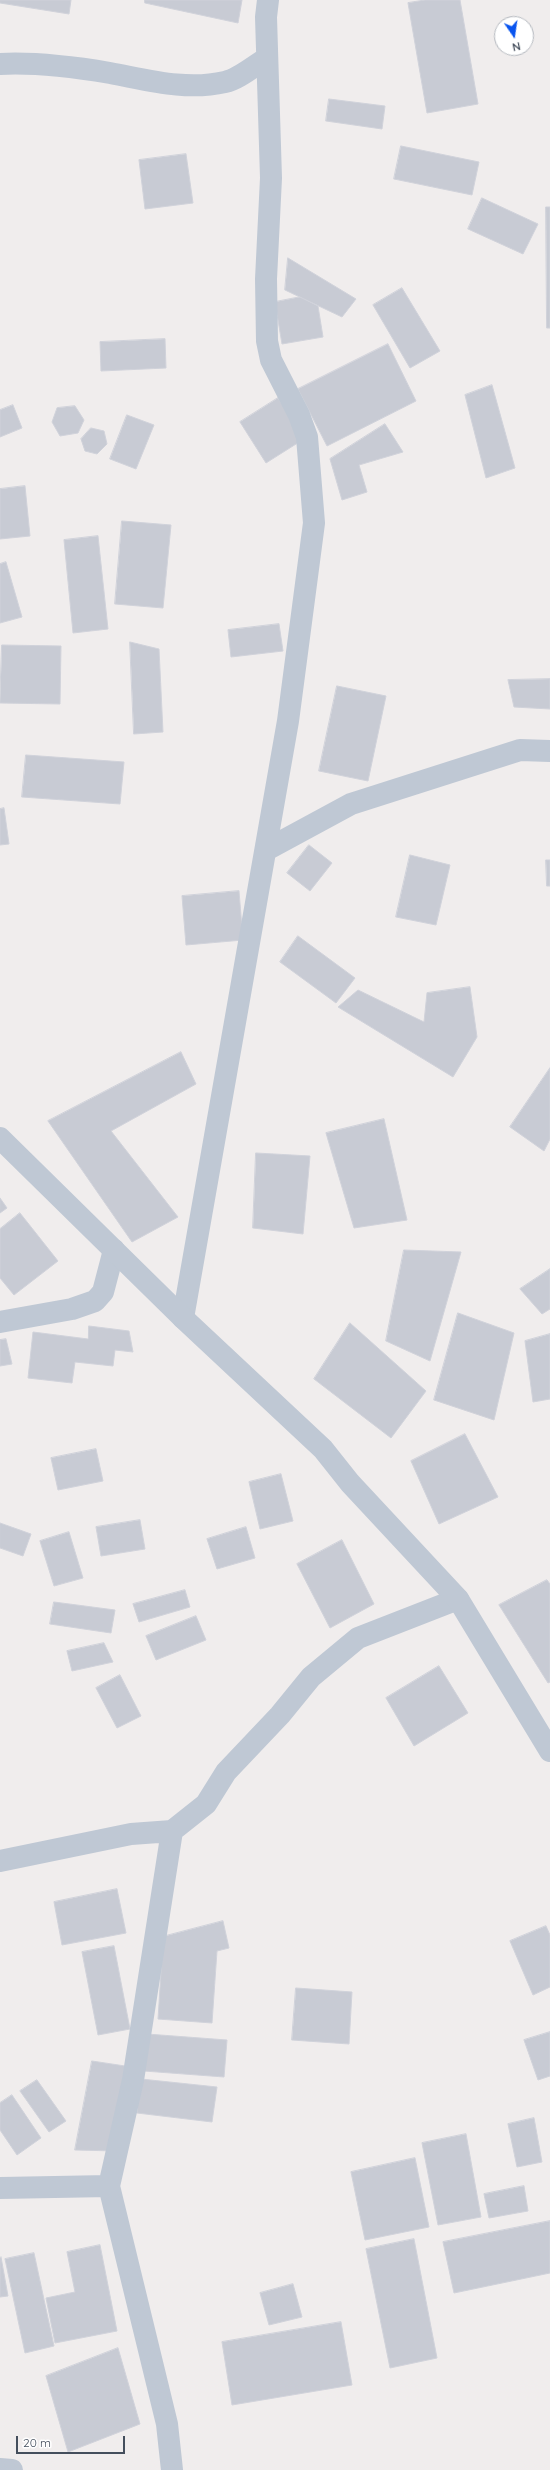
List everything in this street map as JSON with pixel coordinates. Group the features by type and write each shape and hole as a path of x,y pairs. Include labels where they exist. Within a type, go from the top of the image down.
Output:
{"street":[{"path":"183,1318 288,721 314,523 307,437 299,415 271,360 267,341 266,279 271,178 267,58 268,0"},
{"path":"0,64 27,62 108,73 174,85 208,85 227,82 267,58"},
{"path":"266,850 350,804 520,750 550,750"},
{"path":"0,1138 183,1318 323,1449 350,1483 458,1598 550,1751"},
{"path":"0,1322 72,1309 95,1301 103,1292 114,1250"},
{"path":"0,1861 131,1834 172,1831 206,1804 226,1772 280,1716 311,1677 358,1638 458,1598"},
{"path":"172,1831 133,2080 109,2186 168,2424 172,2470"},
{"path":"0,2188 109,2186"},
{"path":"0,2469 12,2470"}],"building":[{"path":"0,0 71,0 69,14 0,3"},
{"path":"145,0 242,0 238,23 145,3"},
{"path":"425,0 460,0 478,104 427,113 408,3"},
{"path":"329,99 385,106 382,129 326,121"},
{"path":"401,146 479,162 472,195 394,179"},
{"path":"186,154 193,203 145,209 139,160"},
{"path":"482,198 538,224 523,254 468,229"},
{"path":"546,207 550,207 550,328 547,328"},
{"path":"288,258 356,299 342,317 285,290"},
{"path":"402,288 440,351 410,368 373,305"},
{"path":"300,297 318,306 323,337 282,344 275,302"},
{"path":"165,339 166,368 101,371 100,342"},
{"path":"388,344 416,401 327,446 298,389"},
{"path":"492,385 515,468 486,478 465,395"},
{"path":"278,398 304,439 266,463 240,422"},
{"path":"13,405 22,428 0,437 0,410"},
{"path":"75,406 84,420 78,433 60,436 52,422 57,408"},
{"path":"127,415 154,425 136,469 110,459"},
{"path":"385,424 403,452 359,465 367,492 342,500 330,459"},
{"path":"91,428 104,431 107,444 97,454 85,451 81,439"},
{"path":"25,486 30,536 0,539 0,489"},
{"path":"122,521 171,525 163,608 115,604"},
{"path":"98,536 108,629 73,633 64,540"},
{"path":"6,562 22,617 0,623 0,564"},
{"path":"279,624 283,651 231,657 228,630"},
{"path":"130,642 159,649 163,732 134,734"},
{"path":"2,645 61,646 60,704 0,703"},
{"path":"550,679 550,709 514,707 508,680"},
{"path":"337,686 386,696 368,781 319,771"},
{"path":"26,755 124,762 120,804 22,797"},
{"path":"4,808 9,844 0,845 0,809"},
{"path":"309,845 332,863 310,891 287,873"},
{"path":"410,855 450,865 436,925 396,917"},
{"path":"546,860 550,860 550,886 547,886"},
{"path":"239,891 243,940 186,945 182,896"},
{"path":"298,936 355,978 336,1003 280,962"},
{"path":"470,987 477,1037 453,1077 338,1007 358,990 424,1022 427,993"},
{"path":"181,1052 196,1084 111,1131 178,1217 132,1242 48,1121"},
{"path":"550,1068 550,1139 544,1151 510,1127"},
{"path":"384,1119 407,1220 354,1228 326,1133"},
{"path":"256,1153 310,1156 303,1234 253,1228"},
{"path":"0,1198 7,1208 0,1213"},
{"path":"20,1213 58,1261 14,1295 0,1278 0,1229"},
{"path":"404,1250 461,1252 430,1361 386,1341"},
{"path":"550,1269 550,1309 542,1314 520,1289"},
{"path":"458,1313 514,1333 494,1420 434,1400"},
{"path":"350,1323 426,1391 391,1438 314,1379"},
{"path":"89,1326 129,1331 133,1352 115,1350 113,1366 75,1362 72,1383 28,1378 33,1332 88,1339"},
{"path":"550,1334 550,1399 533,1402 525,1341"},
{"path":"6,1339 12,1364 0,1366 0,1340"},
{"path":"465,1434 498,1497 439,1524 411,1461"},
{"path":"96,1449 103,1481 58,1490 51,1458"},
{"path":"281,1474 293,1521 260,1529 249,1482"},
{"path":"140,1520 145,1549 101,1556 96,1527"},
{"path":"0,1523 31,1534 23,1556 0,1548"},
{"path":"246,1527 255,1558 217,1569 207,1539"},
{"path":"69,1532 83,1578 54,1586 40,1541"},
{"path":"342,1540 374,1604 330,1628 297,1564"},
{"path":"547,1580 550,1584 550,1682 548,1683 499,1605"},
{"path":"185,1590 190,1607 139,1622 133,1604"},
{"path":"54,1602 115,1610 111,1633 50,1624"},
{"path":"196,1616 206,1640 156,1660 146,1636"},
{"path":"104,1643 113,1662 72,1671 67,1651"},
{"path":"439,1666 468,1713 414,1746 386,1698"},
{"path":"120,1675 141,1716 117,1728 96,1688"},
{"path":"117,1889 126,1933 62,1945 54,1902"},
{"path":"223,1921 229,1948 217,1951 212,2023 158,2019 162,1957 158,1938"},
{"path":"546,1926 550,1935 550,1987 533,1995 510,1941"},
{"path":"114,1946 130,2029 98,2035 82,1952"},
{"path":"296,1988 352,1992 349,2044 292,2040"},
{"path":"550,2032 550,2076 538,2080 524,2040"},
{"path":"147,2034 227,2040 224,2077 144,2071"},
{"path":"92,2061 125,2066 116,2151 75,2150"},
{"path":"141,2079 217,2087 212,2122 137,2113"},
{"path":"37,2080 66,2121 49,2132 20,2091"},
{"path":"12,2095 41,2138 17,2155 0,2130 0,2103"},
{"path":"534,2118 542,2162 517,2167 508,2124"},
{"path":"466,2134 481,2217 438,2225 422,2143"},
{"path":"415,2158 429,2227 365,2240 351,2172"},
{"path":"524,2186 528,2211 489,2218 484,2194"},
{"path":"550,2221 550,2273 454,2293 443,2242"},
{"path":"414,2239 437,2358 390,2368 366,2249"},
{"path":"100,2245 117,2331 55,2343 46,2298 75,2292 67,2252"},
{"path":"34,2253 54,2346 25,2353 5,2259"},
{"path":"1,2257 8,2296 0,2297 0,2258"},
{"path":"293,2284 302,2317 269,2325 260,2293"},
{"path":"341,2322 352,2385 232,2405 222,2342"},
{"path":"118,2348 140,2424 68,2452 46,2376"}]}
